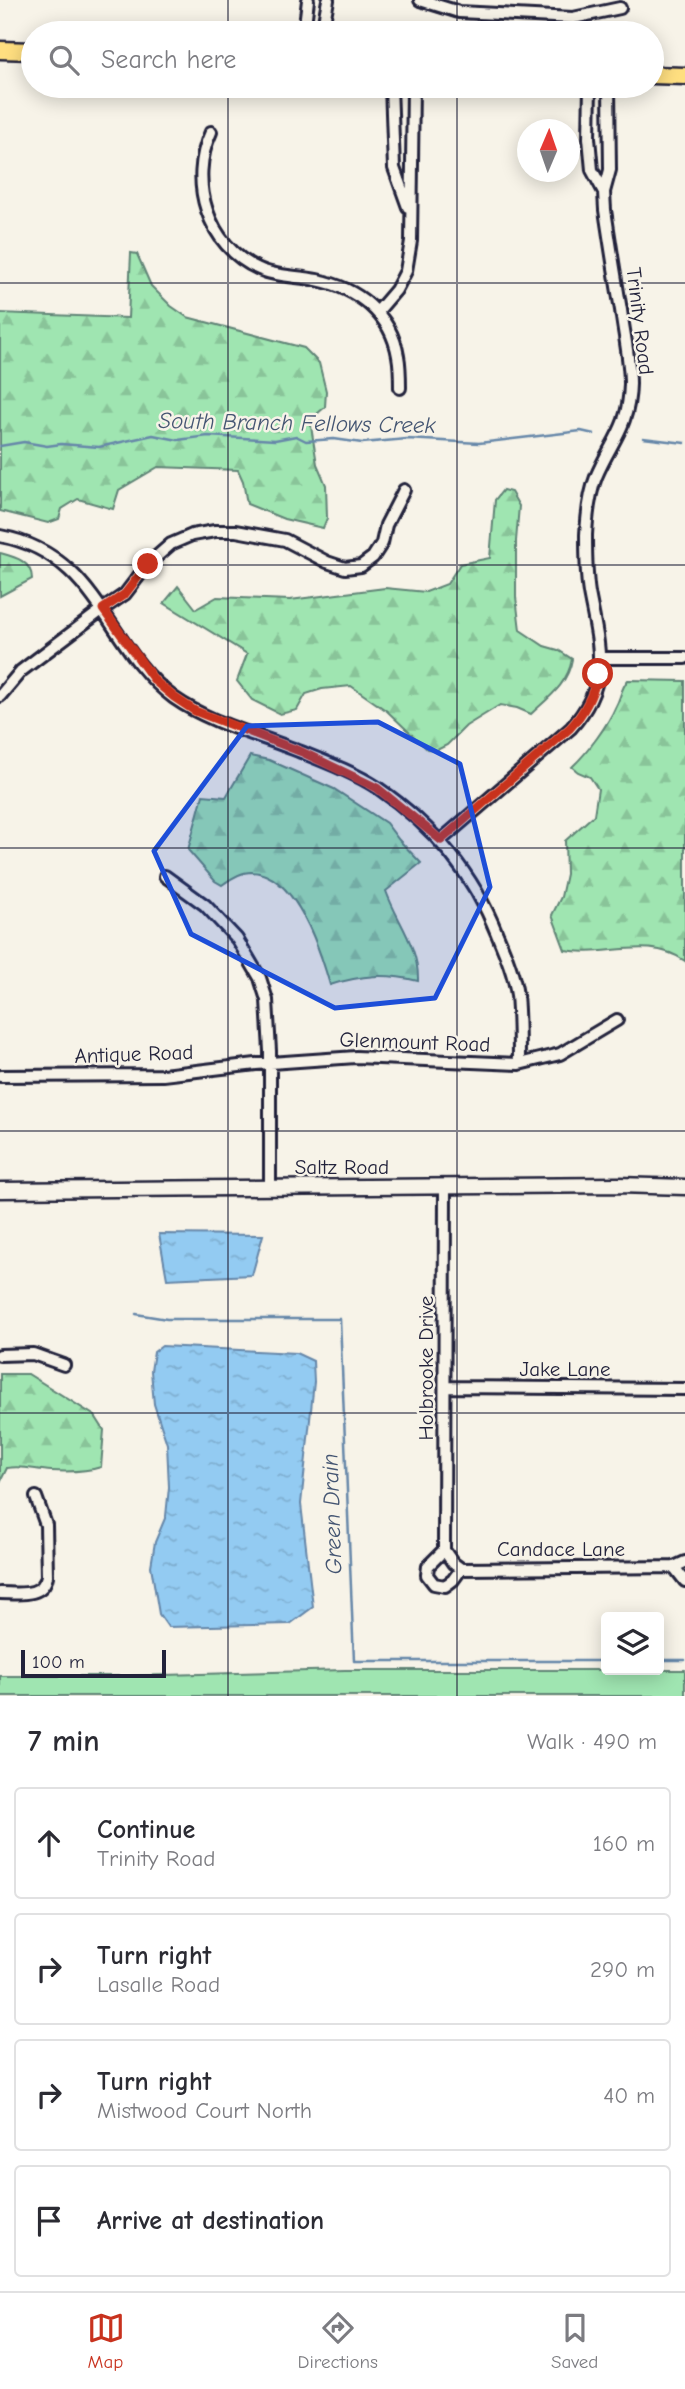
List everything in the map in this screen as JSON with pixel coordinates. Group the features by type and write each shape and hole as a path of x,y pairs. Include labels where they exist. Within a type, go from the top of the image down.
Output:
{"main road":[{"path":"0,50 21,51"},
{"path":"664,75 685,76"}],"street":[{"path":"305,21 308,0"},
{"path":"324,21 328,0"},
{"path":"420,0 459,12 573,18 620,8"},
{"path":"391,98 394,168 411,217"},
{"path":"378,311 396,290 406,271 411,242 413,98"},
{"name":"Trinity Road","path":"590,98 592,170 604,192"},
{"name":"Trinity Road","path":"441,840 579,719 595,688 600,646 587,572 588,514 597,476 621,431 628,407 629,384 628,355 605,210 604,192 610,170 609,98"},
{"path":"211,132 203,150 200,173 202,195 219,236 237,255 260,270 319,280 344,288 378,311 398,355 400,388"},
{"path":"393,152 412,152"},
{"path":"0,696 21,671 125,594 148,564 172,544 192,535 236,531 285,540 327,562 345,568 361,566 373,557 382,543 386,525 404,490"},
{"path":"0,536 24,542 56,559 76,575 155,681 174,697 195,711 302,752 377,788 441,840 472,885 491,919 507,957 516,993 519,1064"},
{"path":"600,657 685,658"},
{"path":"165,876 205,905 237,939 260,978 267,1000 268,1063 271,1074 270,1188"},
{"name":"Glenmount Road","path":"268,1063 379,1056 519,1064 560,1054 617,1020"},
{"name":"Antique Road","path":"0,1076 163,1075 268,1063"},
{"name":"Saltz Road","path":"0,1190 618,1185 685,1187"},
{"name":"Holbrooke Drive","path":"444,1550 445,1187"},
{"path":"0,1355 33,1354 64,1365"},
{"name":"Jake Lane","path":"445,1387 685,1389"},
{"path":"0,1593 30,1592 41,1589 46,1584 46,1525 36,1497"},
{"path":"444,1550 461,1569 445,1586 434,1584 427,1576 428,1566 444,1550"},
{"path":"680,1564 685,1581"},
{"name":"Candace Lane","path":"461,1569 680,1564"}],"highlighted area":[{"path":"378,722 460,764 490,887 435,998 335,1008 191,934 154,851 247,726"}],"green space":[{"path":"131,253 137,254 151,286 171,306 187,317 304,348 319,363 326,391 325,407 310,420 317,464 326,485 327,518 323,528 284,519 247,504 238,470 158,467 119,490 113,509 78,499 62,509 59,519 48,523 0,511 0,313 128,318"},
{"path":"503,490 511,492 519,506 516,597 520,630 544,646 558,650 572,659 570,668 557,690 531,714 500,705 466,726 447,745 437,750 427,749 387,711 351,686 322,689 306,694 297,710 280,714 252,700 237,681 247,654 164,603 178,586 196,609 217,597 290,600 385,588 426,592 447,584 460,564 490,558 495,500"},
{"path":"0,553 26,564 32,579 0,596"},
{"path":"628,680 685,681 685,961 656,949 580,952 565,950 552,915 561,897 566,874 565,841 594,815 598,789 590,777 572,767 603,730"},
{"path":"250,756 269,760 334,789 386,823 421,863 386,891 411,945 418,981 374,976 330,985 304,916 281,885 267,876 247,872 222,885 215,881 188,850 203,795 226,797"},
{"path":"0,1374 28,1374 95,1416 104,1430 101,1467 70,1471 7,1468 0,1482"},
{"path":"345,1670 601,1670 601,1675 664,1675 664,1670 685,1670 685,1696 0,1696 0,1676 128,1676"}],"water":[{"path":"159,1234 263,1235 252,1275 167,1279"},
{"path":"162,1346 296,1353 313,1361 314,1382 301,1504 313,1607 290,1624 168,1627 159,1614 151,1566 155,1542 166,1516 169,1487 167,1444 154,1404 151,1371 154,1352"}],"waterway":[{"name":"South Branch Fellows Creek","path":"0,446 24,442 47,446 61,444 99,447 153,435 178,440 208,436 275,440 296,436 306,441 334,439 362,443 407,439 479,443 581,431 594,434"},
{"name":"South Branch Fellows Creek","path":"643,438 685,443"},
{"name":"Green Drain","path":"136,1314 167,1319 340,1319 354,1661 601,1661"},
{"name":"Green Drain","path":"664,1660 685,1660"}],"route":[{"path":"148,564 125,594 103,609 155,681 195,711 302,752 377,788 441,840 579,719 592,697 598,674"}]}
